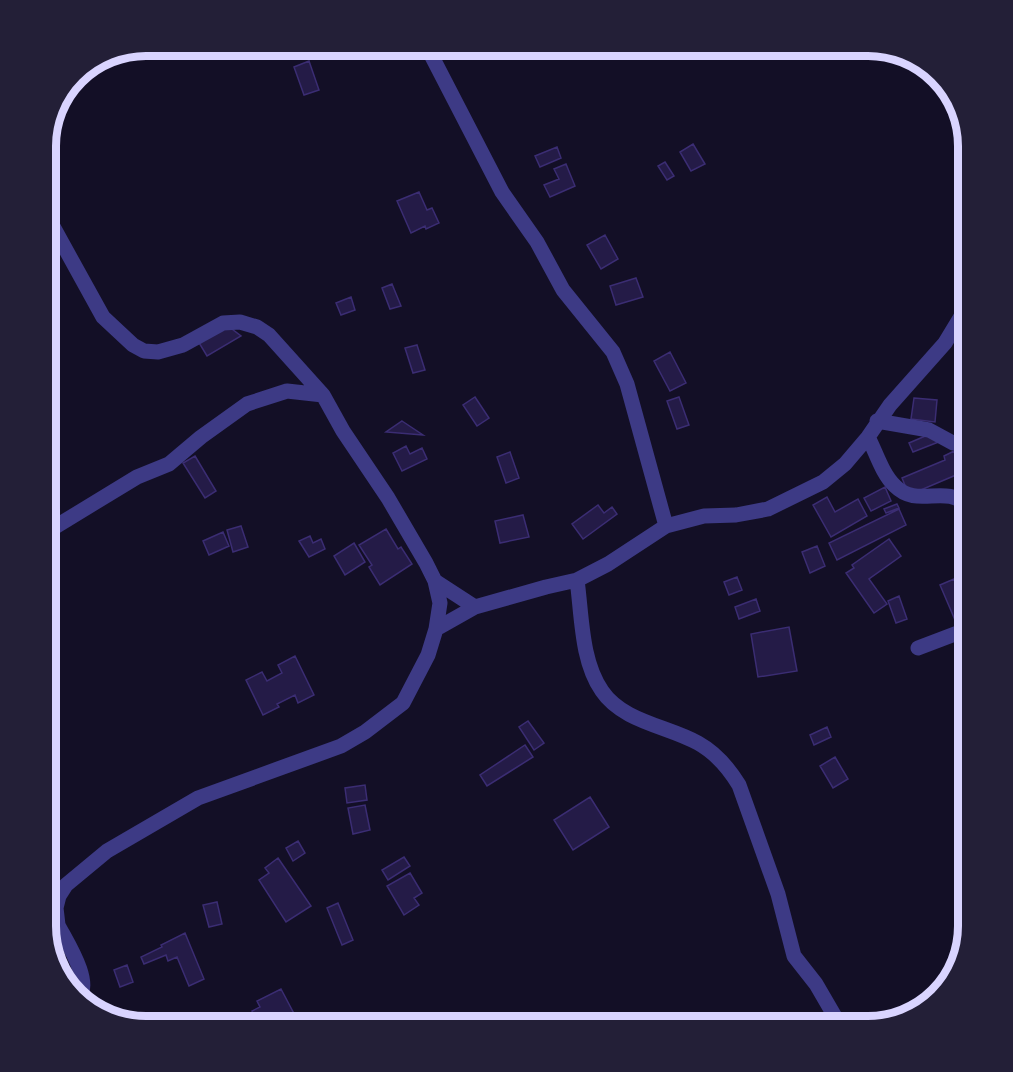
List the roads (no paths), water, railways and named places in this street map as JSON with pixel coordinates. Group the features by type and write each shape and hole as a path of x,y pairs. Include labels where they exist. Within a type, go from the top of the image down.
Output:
{"street":[{"path":"432,56 502,192 537,242 563,290 612,352 627,384 666,526"},
{"path":"56,232 103,317 133,345 144,351 158,352 183,345 223,323 240,322 257,327 269,335 323,395 343,431 388,498 435,581 440,603 428,655 403,703 365,732 341,746 198,798 107,851 66,885 56,902"},
{"path":"436,628 475,608 546,586 577,580 608,564 666,526 704,516 736,515 768,508 823,482 845,464 878,421 945,343 958,322"},
{"path":"56,526 137,477 169,464 201,437 247,404 287,392 323,395"},
{"path":"878,421 929,430 953,443 958,442"},
{"path":"868,436 890,481 904,494 917,498 942,495 958,501"},
{"path":"577,580 588,660 602,692 624,711 697,743 717,756 730,770 739,785 778,894 795,956 816,984 835,1016"},
{"path":"435,581 475,608"},
{"path":"918,648 958,633"},
{"path":"56,922 82,974 83,990"}]}
